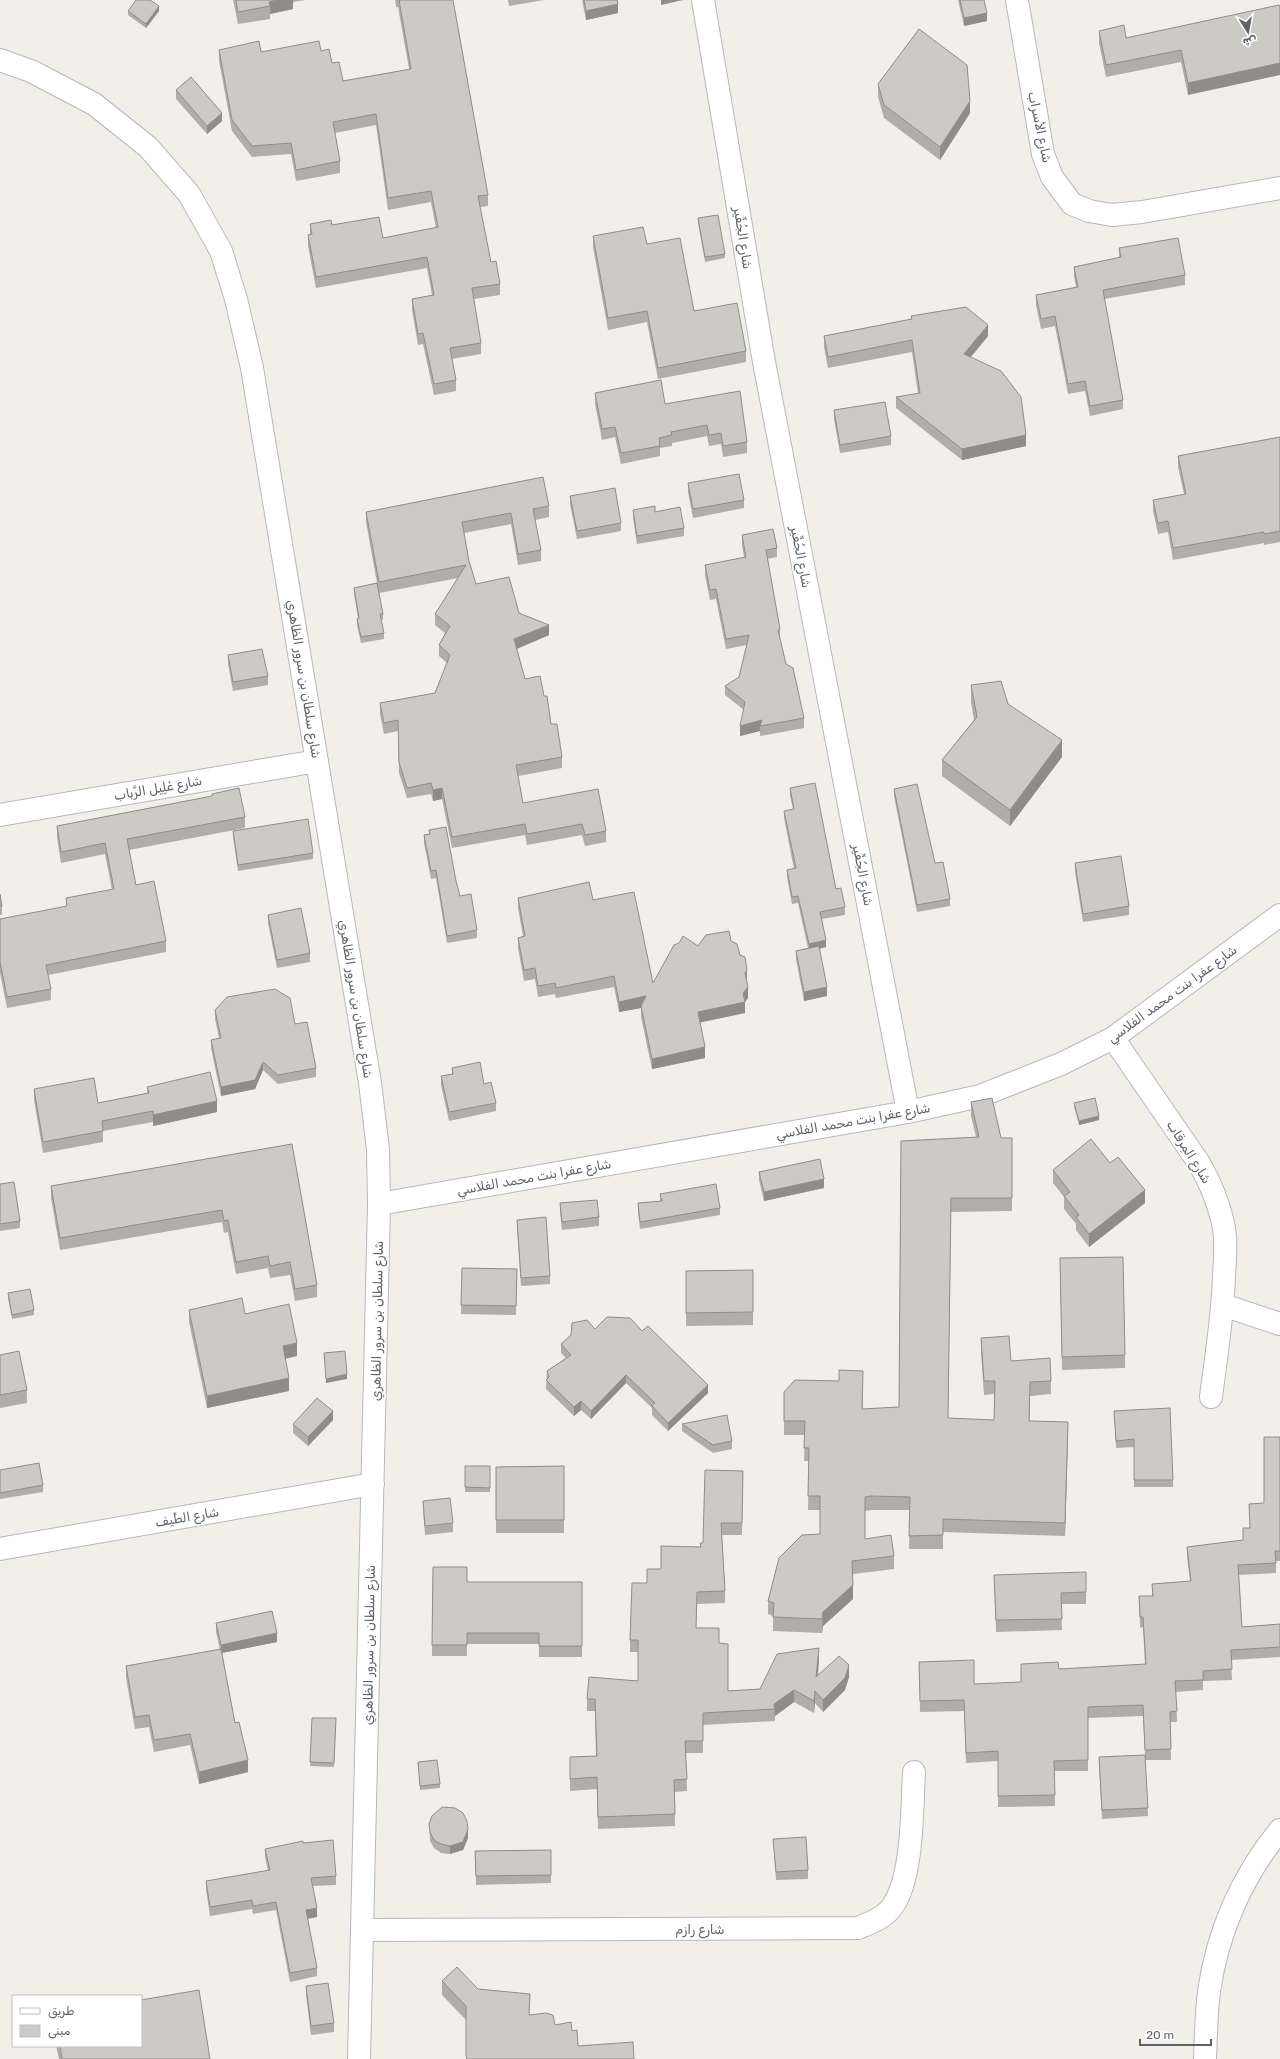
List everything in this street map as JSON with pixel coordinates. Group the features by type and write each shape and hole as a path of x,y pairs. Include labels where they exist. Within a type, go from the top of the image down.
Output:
{"street":[{"name":"شارع الجُفِّير","path":"703,0 764,362 908,1112"},
{"name":"شارع الأسراب","path":"1017,0 1043,154 1052,177 1072,204 1089,211 1112,215 1142,212 1280,188"},
{"name":"شارع سلطان بن سرور الظاهري","path":"0,60 31,71 94,104 148,147 189,194 221,251 236,299 252,368 370,1083 378,1149 380,1204 359,2059"},
{"name":"شارع غَلِيل الرَّباب","path":"0,815 317,761"},
{"name":"شارع عفرا بنت محمد الفلاسي","path":"380,1204 908,1112 980,1096 1061,1064 1113,1038 1280,915"},
{"name":"شارع المِرقاب","path":"1113,1038 1199,1163 1210,1182 1218,1203 1226,1246 1223,1305 1211,1397"},
{"path":"1223,1305 1280,1324"},
{"name":"شارع الطِّيف","path":"0,1549 373,1484"},
{"name":"شارع رازم","path":"362,1930 858,1928 876,1921 891,1909 901,1892 907,1874 914,1772"},
{"path":"1205,2059 1209,1992 1217,1953 1229,1916 1246,1880 1266,1847 1280,1830"}],"building":[{"path":"136,0 150,0 159,6 146,24 128,11"},
{"path":"236,0 277,0 269,2 270,6 238,12"},
{"path":"399,0 453,0 488,195 478,196 491,262 496,261 500,284 472,288 481,343 450,348 456,380 434,384 423,333 418,334 412,299 434,295 427,257 316,277 308,235 312,234 310,224 331,220 332,225 379,217 383,238 438,227 431,191 388,198 376,114 333,122 340,161 296,170 291,143 252,146 232,120 219,50 259,41 261,52 319,41 321,51 329,49 332,63 339,62 343,81 411,69"},
{"path":"584,0 617,0 618,4 586,11"},
{"path":"960,0 984,0 987,13 964,18"},
{"path":"1279,5 1280,63 1188,83 1181,50 1106,65 1099,31 1124,25 1126,38"},
{"path":"919,29 967,65 970,101 940,147 884,105 878,84"},
{"path":"191,77 222,113 207,126 176,90"},
{"path":"718,215 725,254 705,257 698,218"},
{"path":"643,227 647,244 680,238 694,311 737,303 746,351 658,368 647,311 608,318 593,236"},
{"path":"1178,238 1185,275 1103,290 1123,400 1090,406 1085,381 1068,384 1055,316 1041,319 1036,295 1078,287 1074,267 1121,257 1119,248"},
{"path":"966,307 988,325 964,354 1001,371 1021,397 1026,435 962,449 896,397 920,393 912,340 828,357 824,336 912,319 911,316"},
{"path":"661,380 665,404 740,391 747,442 723,446 721,433 709,435 707,425 671,432 672,435 659,438 660,446 621,453 615,427 602,429 595,393"},
{"path":"885,402 891,436 840,445 834,410"},
{"path":"1280,437 1280,531 1264,534 1264,532 1173,548 1168,521 1158,523 1153,500 1186,494 1178,456"},
{"path":"739,474 744,500 693,509 688,483"},
{"path":"543,477 549,506 533,509 541,550 518,554 511,513 462,522 469,561 476,584 509,577 519,613 549,625 514,639 525,679 540,676 544,696 547,696 551,724 557,724 562,757 516,765 523,803 598,789 606,831 585,835 582,824 527,834 525,824 452,837 442,788 433,790 431,783 407,788 399,762 398,720 384,723 380,703 435,693 450,655 439,645 450,626 435,614 466,565 379,582 366,512"},
{"path":"615,488 621,523 577,531 570,496"},
{"path":"655,506 655,512 680,507 684,528 637,536 633,510"},
{"path":"773,529 777,548 766,550 780,629 778,630 786,664 793,668 804,718 760,726 762,720 740,726 745,702 725,686 739,677 749,635 726,639 716,589 710,590 705,565 746,557 742,535"},
{"path":"377,583 383,614 380,614 384,633 361,637 357,619 359,618 354,588"},
{"path":"262,649 268,676 233,682 228,655"},
{"path":"1001,681 1008,704 1062,740 1010,810 942,760 977,717 971,685"},
{"path":"815,783 836,889 841,888 845,907 820,912 826,940 809,944 798,896 792,897 787,870 796,868 784,811 794,809 790,788"},
{"path":"917,784 935,863 943,862 950,899 917,905 894,789"},
{"path":"239,788 245,817 127,839 136,885 154,881 166,941 46,965 51,989 7,997 0,962 0,919 67,906 66,898 114,889 105,843 61,852 57,826 212,796 212,794"},
{"path":"308,819 313,853 238,865 233,831"},
{"path":"446,827 460,896 471,894 477,930 447,936 436,870 431,871 424,835 430,834 429,830"},
{"path":"1121,856 1129,906 1083,914 1075,863"},
{"path":"589,882 593,900 634,892 653,983 674,945 679,943 683,936 698,946 706,935 729,931 731,941 737,944 740,955 745,957 747,970 745,973 748,987 743,993 745,1002 698,1012 705,1047 652,1059 641,1006 646,996 619,1002 614,976 556,988 555,983 538,986 535,968 524,970 518,938 525,936 518,898"},
{"path":"0,894 2,906 0,906"},
{"path":"301,908 310,953 277,960 268,915"},
{"path":"819,946 827,987 804,992 796,951"},
{"path":"275,989 290,998 295,1024 307,1022 316,1068 278,1075 263,1062 255,1080 221,1087 211,1040 221,1038 215,1010 227,997"},
{"path":"480,1062 484,1084 491,1082 496,1103 449,1112 441,1076 453,1074 452,1068"},
{"path":"210,1072 217,1101 153,1115 153,1111 102,1121 103,1131 43,1142 34,1089 94,1078 98,1103 149,1093 147,1087"},
{"path":"992,1098 1001,1138 1012,1138 1012,1198 951,1198 948,1418 994,1420 995,1381 984,1381 981,1338 1009,1336 1011,1361 1050,1358 1051,1381 1030,1382 1029,1421 1068,1422 1065,1523 943,1519 943,1535 909,1536 910,1497 865,1497 865,1539 891,1535 894,1556 852,1561 853,1585 823,1612 822,1619 773,1617 774,1603 768,1601 779,1558 802,1535 820,1534 820,1496 808,1496 809,1448 804,1448 805,1421 784,1421 784,1392 795,1380 839,1381 839,1370 863,1371 862,1409 899,1407 901,1141 979,1137 971,1102"},
{"path":"1095,1098 1099,1116 1079,1121 1074,1103"},
{"path":"1091,1139 1110,1163 1118,1157 1145,1190 1089,1234 1076,1217 1079,1215 1064,1196 1070,1192 1053,1170"},
{"path":"292,1144 317,1285 295,1289 290,1262 270,1266 268,1256 236,1262 228,1220 224,1221 222,1210 60,1238 51,1186"},
{"path":"820,1159 824,1179 764,1192 759,1172"},
{"path":"14,1182 20,1221 0,1224 0,1184"},
{"path":"716,1184 720,1208 640,1222 638,1203 662,1201 660,1194"},
{"path":"597,1200 599,1217 562,1222 560,1203"},
{"path":"546,1217 550,1276 521,1278 517,1220"},
{"path":"1123,1257 1125,1355 1062,1357 1060,1258"},
{"path":"462,1268 517,1269 516,1306 461,1305"},
{"path":"753,1270 753,1312 686,1313 686,1271"},
{"path":"30,1289 34,1310 12,1315 8,1293"},
{"path":"242,1298 245,1314 289,1304 297,1343 283,1346 289,1378 207,1396 189,1310"},
{"path":"607,1317 630,1318 642,1331 648,1326 708,1385 668,1423 652,1406 655,1403 626,1375 591,1411 581,1401 574,1407 546,1380 549,1377 547,1371 571,1355 561,1344 571,1335 572,1323 587,1320 595,1329"},
{"path":"19,1351 27,1390 0,1395 0,1355"},
{"path":"345,1351 347,1374 326,1379 324,1353"},
{"path":"317,1398 333,1411 308,1437 293,1424"},
{"path":"1170,1408 1173,1480 1134,1480 1134,1439 1116,1441 1114,1411"},
{"path":"727,1415 732,1441 713,1445 682,1424"},
{"path":"1264,1437 1280,1437 1280,1551 1275,1551 1276,1563 1238,1565 1242,1627 1280,1624 1280,1647 1231,1650 1232,1669 1203,1671 1203,1680 1175,1681 1177,1711 1170,1712 1171,1749 1145,1750 1143,1705 1088,1707 1088,1760 1054,1761 1055,1795 998,1796 998,1751 966,1753 964,1700 920,1701 919,1662 974,1660 974,1684 1021,1682 1021,1664 1058,1662 1059,1669 1146,1664 1143,1617 1140,1617 1139,1596 1153,1596 1152,1584 1191,1581 1187,1547 1243,1540 1243,1528 1250,1528 1249,1504 1264,1503"},
{"path":"39,1463 43,1485 0,1493 0,1470"},
{"path":"465,1466 490,1466 490,1488 465,1487"},
{"path":"564,1466 564,1520 496,1520 496,1467"},
{"path":"705,1470 743,1471 742,1523 721,1523 725,1591 697,1592 696,1628 719,1628 719,1643 728,1644 728,1691 760,1689 777,1654 819,1648 816,1677 839,1656 849,1665 845,1678 823,1700 815,1691 814,1701 794,1690 774,1704 775,1709 703,1713 703,1741 685,1741 687,1779 674,1780 675,1814 598,1817 597,1777 570,1779 570,1757 597,1756 595,1699 587,1699 589,1677 638,1681 638,1640 630,1640 632,1583 647,1583 647,1569 661,1569 661,1546 701,1547 700,1543 703,1543"},
{"path":"450,1498 453,1523 425,1526 423,1501"},
{"path":"433,1567 467,1567 467,1582 582,1582 582,1646 539,1646 539,1633 467,1633 467,1645 432,1645"},
{"path":"1086,1572 1086,1592 1061,1593 1062,1619 996,1620 994,1575"},
{"path":"272,1611 277,1633 221,1645 216,1623"},
{"path":"221,1649 235,1723 239,1722 248,1760 199,1772 190,1734 154,1740 149,1715 135,1717 126,1666"},
{"path":"312,1718 336,1718 334,1763 310,1762"},
{"path":"1145,1755 1148,1808 1102,1810 1099,1757"},
{"path":"437,1760 440,1784 420,1786 418,1762"},
{"path":"442,1807 455,1808 463,1813 467,1821 468,1829 463,1842 450,1846 441,1844 434,1840 430,1832 429,1824 432,1816"},
{"path":"806,1837 808,1870 776,1872 773,1839"},
{"path":"333,1840 336,1876 311,1878 317,1908 306,1910 317,1968 290,1973 276,1902 253,1906 252,1900 210,1907 206,1881 270,1870 265,1849 303,1841 303,1843"},
{"path":"551,1850 551,1875 476,1876 475,1851"},
{"path":"457,1967 478,1989 530,1994 529,2015 546,2013 553,2015 555,2025 571,2022 572,2031 577,2030 578,2046 633,2042 634,2059 467,2059 466,2006 442,1981"},
{"path":"328,1983 334,2023 311,2026 306,1986"},
{"path":"199,1990 210,2059 62,2059 60,2047 142,2047 142,2000"}]}
